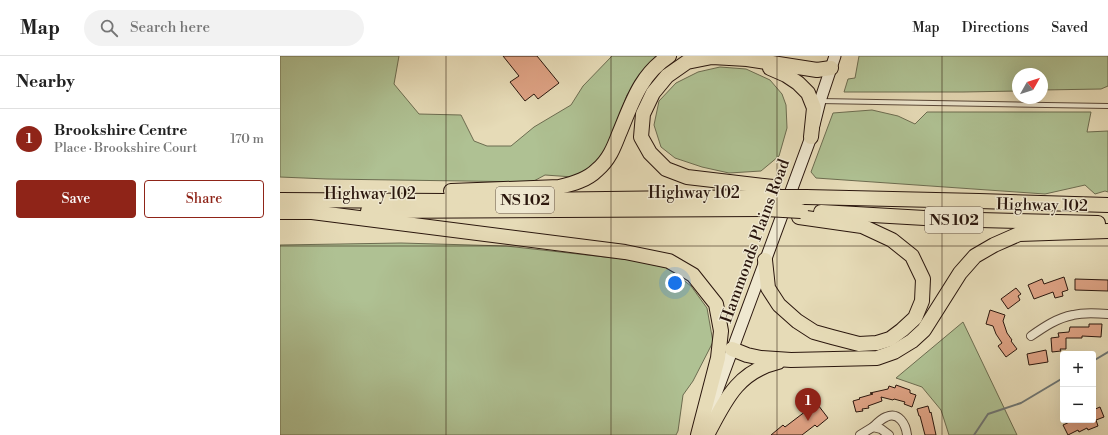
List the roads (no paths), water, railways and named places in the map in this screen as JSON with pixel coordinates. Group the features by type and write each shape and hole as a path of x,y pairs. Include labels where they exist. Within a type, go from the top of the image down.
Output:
{"highway":[{"path":"280,199 559,187 576,182 594,173 609,156 640,86 653,69 669,56"},
{"path":"789,56 819,62 833,62"},
{"path":"768,202 687,178 666,169 650,153 641,137 643,114 653,92 667,76 687,62 712,57 747,59 816,70 833,62"},
{"path":"747,59 786,75 798,83 808,93 814,108 811,137"},
{"name":"Highway 102","path":"280,212 717,210 768,202 807,192 1108,206"},
{"name":"Highway 102","path":"280,199 768,202 800,214 1108,223"},
{"path":"312,212 625,252 669,261 693,275 716,304 721,330 718,358 698,435"},
{"path":"765,260 768,288 779,305 797,321 814,332 859,344 877,343 890,339 915,318 922,301 923,279 912,256 892,240 862,226 800,214"},
{"path":"732,349 747,356 790,360 877,358 894,352 912,341 924,330 960,273 975,256 994,245 1019,234 1108,231"},
{"path":"707,435 724,404 736,387 752,373 768,365 790,360"}],"main road":[{"name":"Hammonds Plains Road","path":"701,435 811,137 820,101 833,62"}],"street":[{"path":"1031,336 1051,323 1074,314 1108,314"},
{"path":"860,435 886,417 892,416 896,416 904,422 907,435"},
{"path":"873,426 881,429 889,435"}],"lane":[{"path":"820,101 1108,106"}],"waterway":[{"path":"1096,359 1108,352"},
{"path":"974,435 988,414 1021,403 1060,380"}],"place":[{"name":"Brookshire Centre","path":"808,421"}]}
